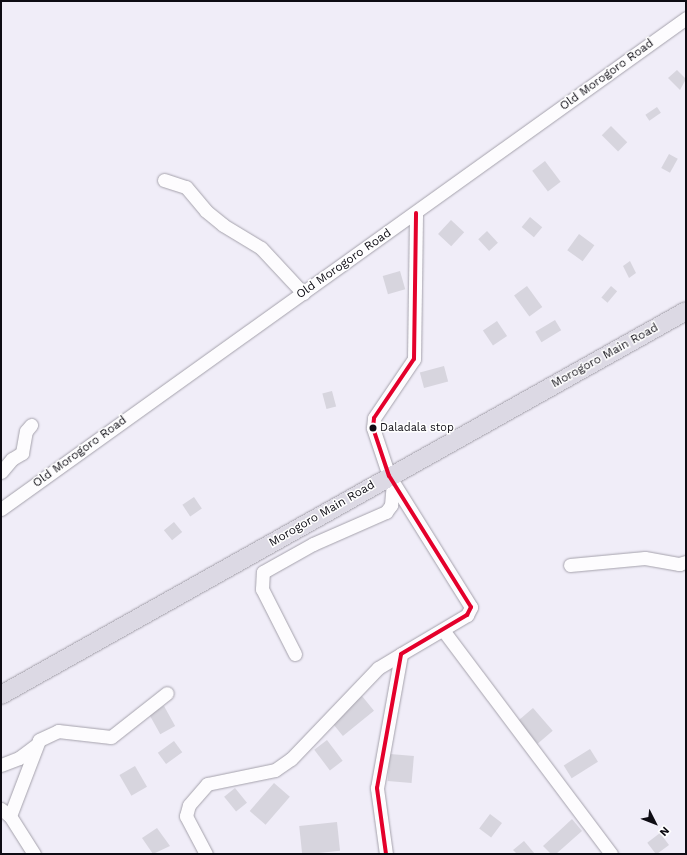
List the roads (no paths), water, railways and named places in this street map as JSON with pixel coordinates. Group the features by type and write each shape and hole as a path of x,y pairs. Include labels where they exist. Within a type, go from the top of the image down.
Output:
{"highway":[{"name":"Morogoro Main Road","path":"1,695 391,479 686,311"}],"street":[{"name":"Old Morogoro Road","path":"1,509 686,18"},
{"path":"164,180 186,187 206,211 223,225 261,248 303,293"},
{"path":"206,854 186,816 190,805 207,784 275,770 291,759 378,668 467,615 472,607 391,479 373,428 374,418 414,360 416,213"},
{"path":"1,472 12,459 22,453 26,431 31,424"},
{"path":"295,654 262,589 263,572 306,547 381,515 390,505 391,479"},
{"path":"570,565 645,558 679,564 686,562"},
{"path":"443,630 611,854"},
{"path":"386,854 377,788 402,654"},
{"path":"1,765 19,758 58,731 111,737 167,694"},
{"path":"34,854 6,813 35,746"}],"place":[{"name":"Daladala stop","path":"373,428"}]}
